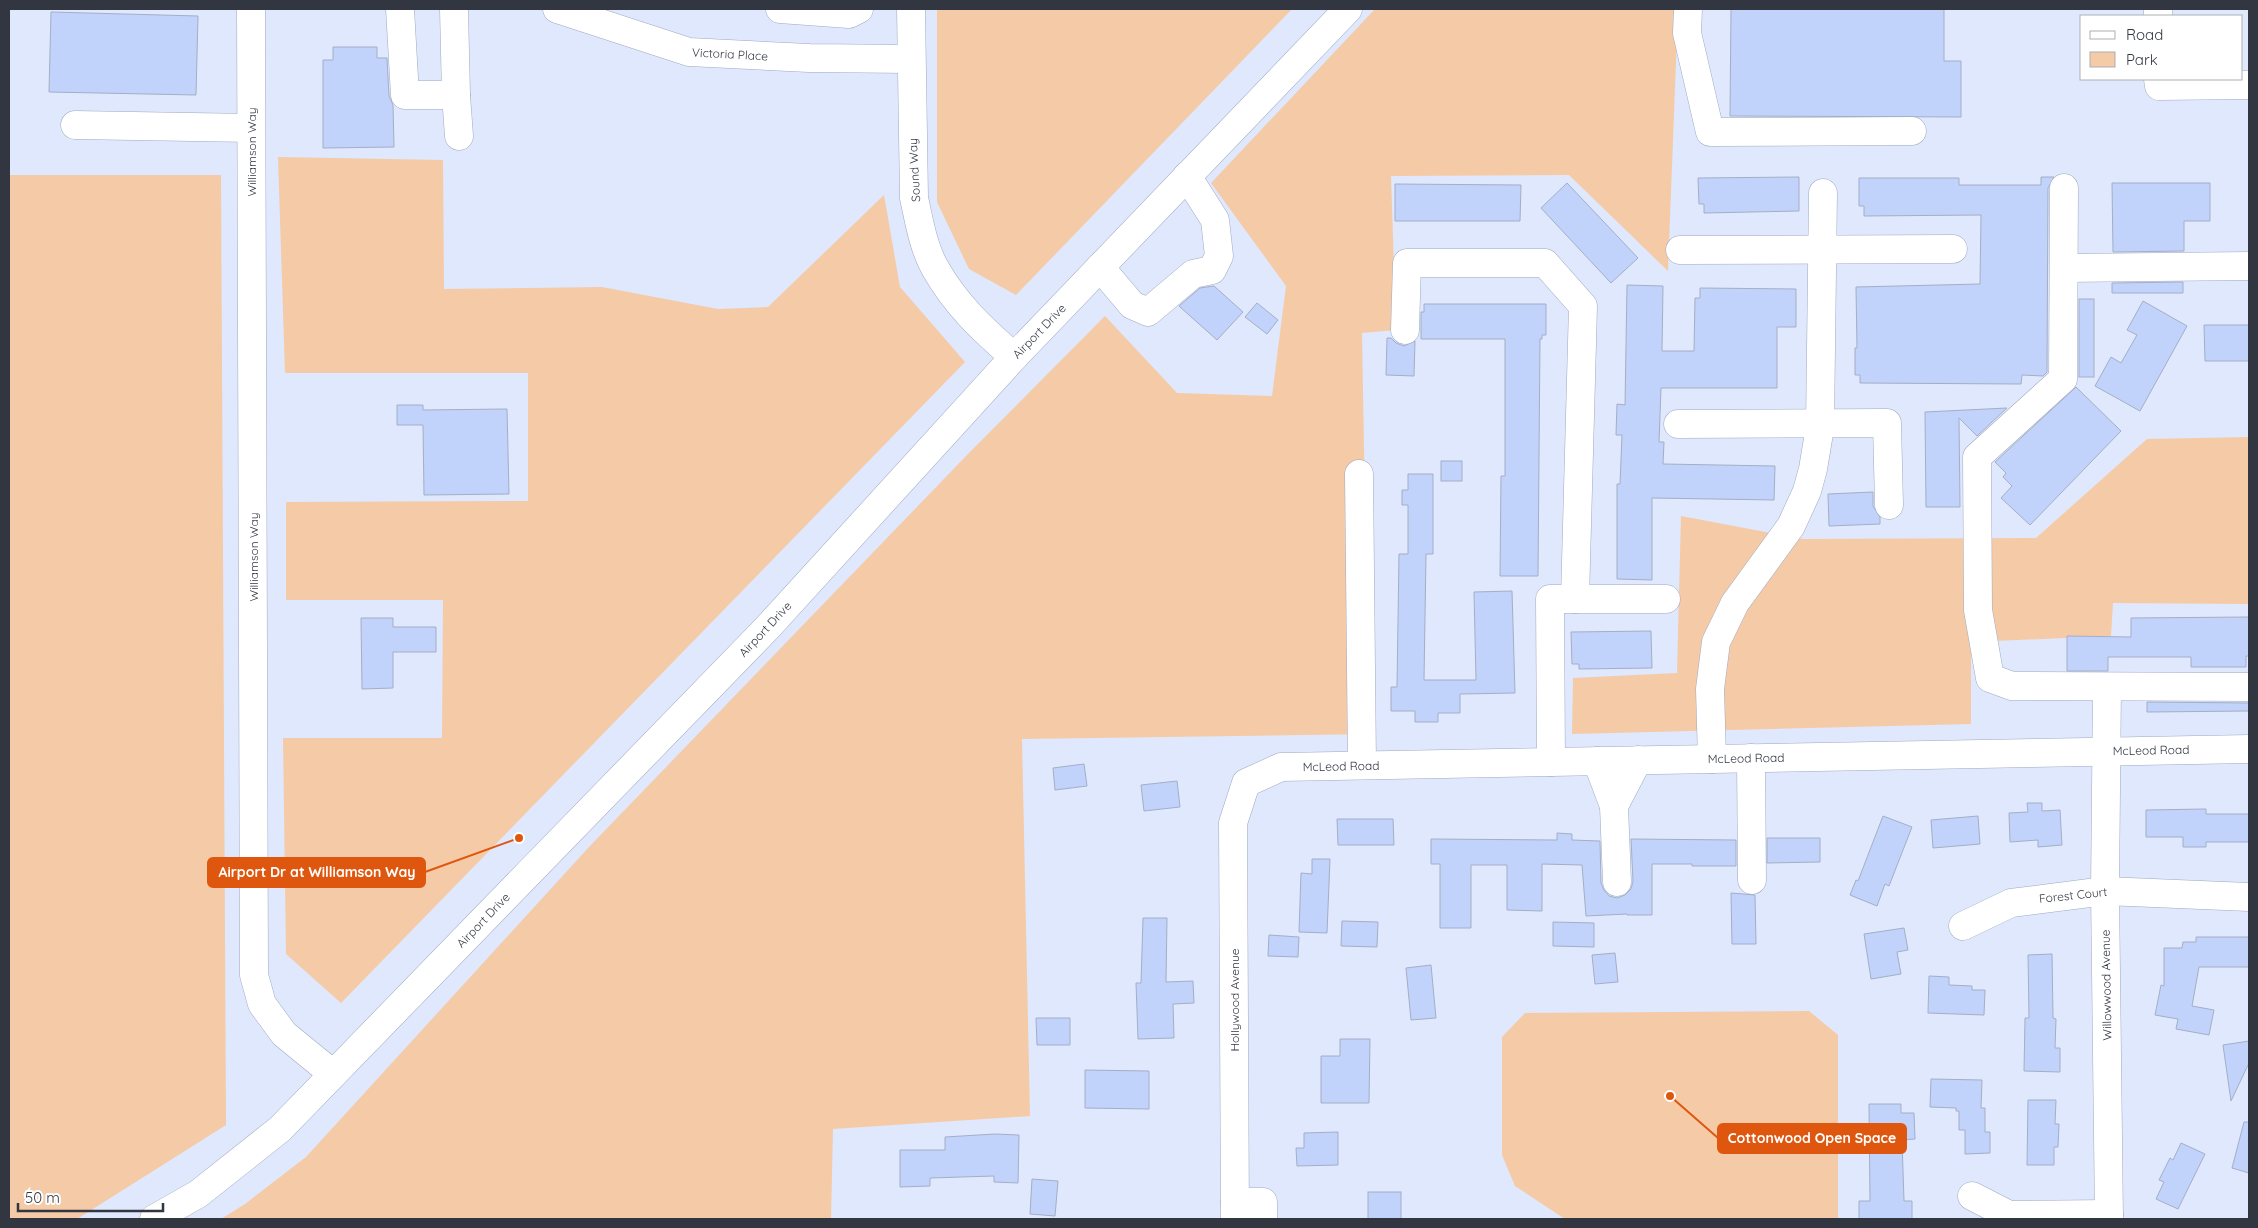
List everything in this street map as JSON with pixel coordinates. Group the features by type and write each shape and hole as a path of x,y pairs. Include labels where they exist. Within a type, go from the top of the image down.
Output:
{"street":[{"name":"Williamson Way","path":"252,9 254,975 262,1004 284,1034 334,1074"},
{"path":"400,9 405,95 456,95"},
{"path":"454,9 458,136"},
{"name":"Victoria Place","path":"557,9 588,13 689,52 809,58 910,59"},
{"path":"780,9 849,14 859,9"},
{"name":"Sound Way","path":"911,9 910,59 914,198 921,228 934,266 973,320 1014,357"},
{"name":"Airport Drive","path":"154,1219 198,1194 280,1129 768,627 1014,357 1348,9"},
{"path":"1688,9 1687,33 1710,132 1912,131"},
{"path":"2158,80 2158,86 2249,85"},
{"path":"75,126 251,128"},
{"path":"1100,267 1132,305 1148,312 1192,274 1212,270 1219,256 1215,220 1187,176"},
{"path":"2064,188 2063,379 1977,457 1978,610 1990,678 2012,686 2249,686"},
{"path":"1712,759 1710,689 1716,642 1735,603 1791,526 1807,491 1813,469 1820,424 1823,193"},
{"path":"1680,250 1954,249"},
{"path":"1406,330 1407,263 1545,263 1583,306 1575,599"},
{"path":"2065,268 2249,266"},
{"path":"1678,424 1887,423 1889,505"},
{"path":"1359,474 1362,765"},
{"path":"1551,762 1550,599 1666,599"},
{"name":"Willowwood Avenue","path":"2107,687 2104,891 2109,1217"},
{"name":"McLeod Road","path":"1246,783 1281,767 2106,750 2249,749"},
{"path":"1751,758 1752,880"},
{"path":"1614,806 1638,760"},
{"path":"1597,761 1614,806 1617,882"},
{"name":"Hollywood Avenue","path":"1235,1210 1233,823 1246,783"},
{"name":"Forest Court","path":"1963,926 2011,903 2104,891 2249,897"},
{"path":"1972,1196 2009,1214 2109,1217"},
{"path":"1235,1210 1263,1202 1263,1219"}],"green space":[{"path":"937,9 1292,9 1016,295 969,269 937,202"},
{"path":"1375,9 1678,9 1668,271 1569,175 1391,176 1396,330 1362,333 1369,734 1022,739 1030,1116 833,1129 831,1219 221,1219 245,1204 306,1157 589,847 968,454 1105,316 1177,393 1272,396 1286,286 1211,183"},
{"path":"278,157 443,160 444,289 602,287 718,309 768,307 884,195 900,287 965,362 341,1003 286,954 283,738 442,738 443,600 286,600 286,502 528,501 528,373 285,373"},
{"path":"9,175 221,175 226,1125 77,1219 9,1219"},
{"path":"2249,437 2249,604 2113,603 2111,636 1971,642 1971,724 1572,734 1573,678 1677,673 1681,516 1803,539 2036,538 2147,439"},
{"path":"1809,1011 1838,1035 1838,1219 1565,1219 1515,1186 1502,1155 1502,1037 1525,1013"}],"building":[{"path":"1731,9 1944,9 1944,61 1961,61 1961,117 1730,116"},
{"path":"51,12 198,16 196,95 49,92"},
{"path":"333,47 377,47 377,58 387,58 389,96 393,105 394,147 323,148 323,60 333,60"},
{"path":"1799,177 1799,211 1704,213 1704,204 1699,204 1698,178"},
{"path":"2041,177 2054,177 2048,188 2047,372 2043,376 2022,375 2021,384 1860,383 1860,375 1855,375 1855,348 1857,348 1856,287 1980,284 1981,215 1864,216 1864,206 1859,206 1859,178 1959,178 1959,185 2041,185"},
{"path":"1567,183 1638,258 1611,283 1541,208"},
{"path":"2112,183 2210,183 2210,221 2184,221 2184,251 2113,252"},
{"path":"1395,184 1521,185 1520,221 1395,221"},
{"path":"2183,282 2183,293 2112,293 2112,283"},
{"path":"1627,285 1663,286 1662,351 1694,351 1695,298 1700,298 1700,288 1796,289 1796,327 1777,327 1777,388 1661,388 1659,442 1664,442 1663,464 1775,466 1774,500 1652,498 1652,580 1617,579 1617,484 1620,484 1622,435 1616,435 1617,404 1625,405"},
{"path":"1214,286 1243,312 1217,340 1179,306 1200,288"},
{"path":"2079,299 2094,299 2094,377 2079,377"},
{"path":"2143,301 2187,326 2140,411 2095,386 2111,357 2121,363 2137,335 2127,330"},
{"path":"1257,303 1278,320 1267,334 1245,317"},
{"path":"1424,304 1546,304 1546,335 1542,335 1542,339 1540,339 1538,576 1500,576 1501,476 1505,476 1505,339 1421,339 1421,312 1424,312"},
{"path":"2204,325 2249,325 2249,361 2205,361"},
{"path":"1387,338 1391,338 1396,343 1404,346 1415,341 1414,376 1386,375"},
{"path":"2076,387 2121,431 2030,525 2001,498 2012,486 2003,477 2006,473 1995,462"},
{"path":"397,405 423,405 423,410 507,409 509,494 424,495 423,425 397,425"},
{"path":"2007,408 1977,436 1959,418 1960,507 1926,507 1925,412"},
{"path":"1441,461 1462,461 1462,481 1441,481"},
{"path":"1408,474 1433,474 1433,554 1426,554 1424,680 1476,680 1474,592 1512,591 1515,693 1460,694 1460,713 1438,713 1438,722 1415,722 1415,711 1391,711 1391,687 1397,687 1399,554 1408,554 1408,505 1402,505 1402,490 1408,490"},
{"path":"1873,492 1873,506 1880,517 1880,524 1829,526 1828,494"},
{"path":"2249,617 2249,656 2246,656 2246,667 2191,667 2191,657 2108,657 2108,671 2067,671 2067,636 2131,637 2131,618"},
{"path":"361,618 393,618 393,627 436,627 436,652 393,652 393,688 362,689"},
{"path":"1651,631 1652,668 1579,669 1579,664 1572,664 1571,632"},
{"path":"2147,702 2249,703 2249,711 2147,712"},
{"path":"1084,764 1087,786 1055,790 1053,768"},
{"path":"1177,781 1180,807 1144,811 1141,785"},
{"path":"2027,803 2042,803 2042,811 2060,810 2062,845 2038,847 2038,840 2010,842 2009,813 2028,812"},
{"path":"2206,809 2206,814 2249,814 2249,842 2206,842 2206,847 2183,847 2183,837 2146,837 2146,810"},
{"path":"1883,816 1912,827 1889,886 1885,884 1877,906 1850,895 1856,880 1858,881"},
{"path":"1978,816 1980,844 1933,848 1931,820"},
{"path":"1337,819 1393,819 1394,845 1338,845"},
{"path":"1557,833 1572,834 1572,840 1600,841 1601,883 1609,896 1617,898 1625,895 1631,889 1633,881 1631,839 1736,840 1736,866 1652,864 1652,915 1586,916 1582,865 1542,864 1542,911 1507,910 1507,865 1471,865 1471,928 1440,928 1440,864 1431,864 1431,839 1557,840"},
{"path":"1767,838 1820,838 1820,862 1767,863"},
{"path":"1312,859 1330,859 1327,933 1299,932 1301,873 1312,874"},
{"path":"1731,893 1755,895 1756,944 1732,944"},
{"path":"1143,918 1167,918 1166,982 1193,981 1194,1003 1173,1004 1174,1038 1138,1039 1136,983 1141,983"},
{"path":"1342,921 1378,922 1377,947 1341,946"},
{"path":"1553,922 1594,923 1594,947 1553,946"},
{"path":"1904,928 1908,950 1897,952 1901,974 1871,979 1864,934"},
{"path":"1269,935 1299,937 1298,957 1268,956"},
{"path":"2196,937 2249,937 2249,967 2199,967 2192,1006 2214,1010 2209,1035 2176,1029 2178,1019 2155,1015 2161,985 2164,986 2164,948 2182,948 2183,942 2196,942"},
{"path":"1615,953 1618,982 1595,984 1592,955"},
{"path":"2052,954 2053,1018 2056,1019 2055,1048 2060,1048 2060,1072 2024,1071 2025,1018 2029,1018 2028,955"},
{"path":"1431,965 1436,1018 1411,1020 1406,968"},
{"path":"1929,976 1949,977 1949,985 1972,986 1972,990 1985,990 1984,1015 1928,1013"},
{"path":"1036,1018 1070,1018 1070,1045 1037,1045"},
{"path":"1340,1039 1370,1039 1369,1103 1321,1103 1321,1056 1340,1056"},
{"path":"2249,1041 2249,1063 2231,1101 2223,1045"},
{"path":"1085,1070 1149,1071 1149,1109 1085,1108"},
{"path":"1931,1079 1982,1080 1981,1108 1985,1108 1985,1132 1990,1132 1990,1153 1965,1154 1965,1130 1959,1130 1959,1111 1956,1111 1956,1108 1930,1107"},
{"path":"2028,1100 2056,1100 2055,1124 2059,1124 2058,1147 2054,1147 2054,1165 2027,1165"},
{"path":"1869,1104 1901,1104 1901,1113 1914,1113 1915,1139 1902,1140 1904,1201 1912,1201 1912,1219 1859,1219 1859,1201 1870,1201"},
{"path":"2244,1122 2249,1122 2249,1173 2232,1168"},
{"path":"1338,1132 1338,1165 1297,1166 1296,1148 1304,1148 1304,1133"},
{"path":"995,1134 1019,1135 1018,1183 994,1182 994,1176 930,1178 930,1186 900,1187 900,1150 945,1150 945,1137"},
{"path":"2181,1143 2205,1154 2178,1209 2156,1199 2164,1182 2159,1180 2170,1158 2173,1160"},
{"path":"1032,1179 1058,1181 1055,1216 1030,1214"},
{"path":"1368,1192 1401,1192 1401,1219 1368,1219"}],"place":[{"name":"Airport Dr at Williamson Way","path":"519,838"},
{"name":"Cottonwood Open Space","path":"1670,1096"}]}
